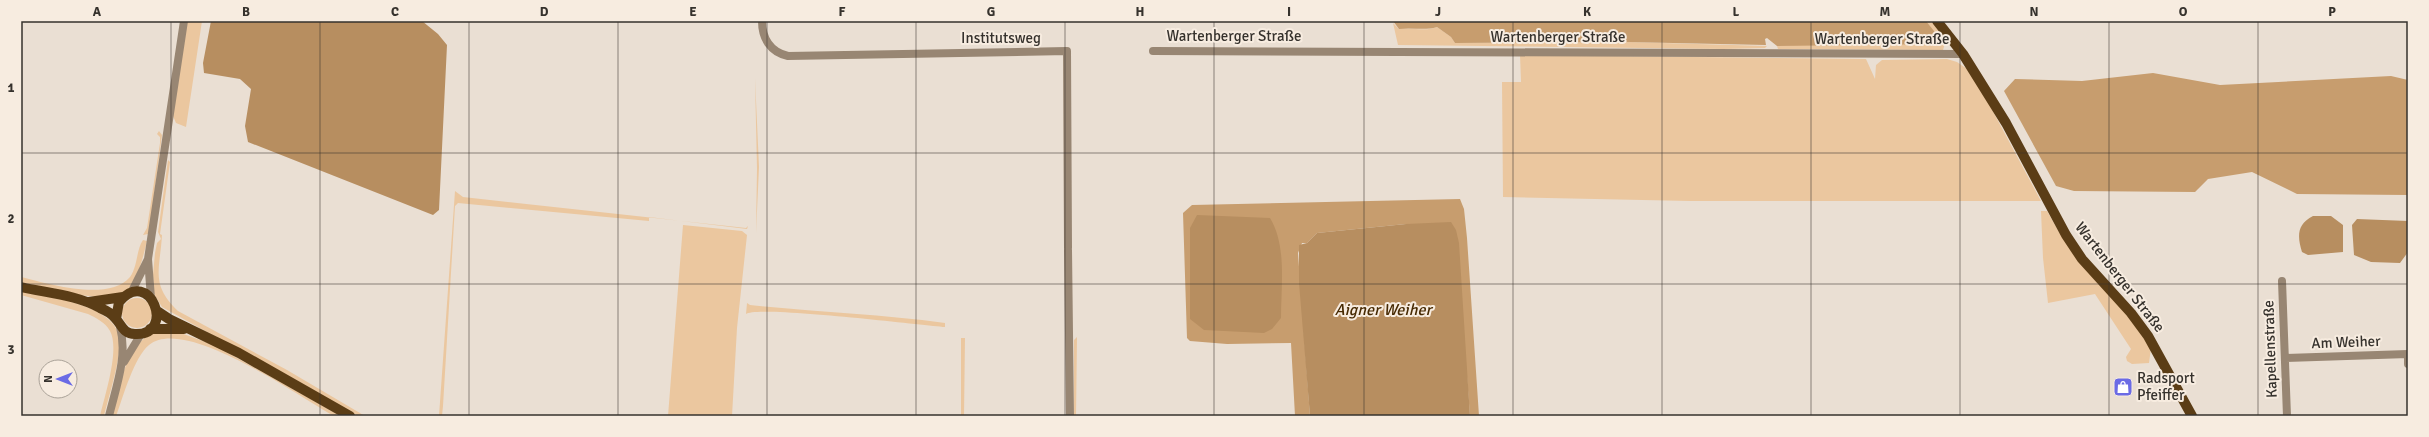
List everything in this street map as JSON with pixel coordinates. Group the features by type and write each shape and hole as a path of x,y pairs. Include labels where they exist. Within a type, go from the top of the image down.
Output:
{"main road":[{"name":"Wartenberger Straße","path":"1938,21 1963,54 2006,123 2066,235 2082,259 2131,313 2148,336 2192,416"},
{"path":"21,287 89,302 140,292 151,298 157,311 156,321 150,329 141,334 132,334 89,302"},
{"path":"118,323 116,307 127,295"},
{"path":"157,311 239,353 350,416"},
{"path":"150,329 190,329"}],"street":[{"path":"151,298 148,258 184,21"},
{"name":"Institutsweg","path":"762,21 762,31 766,41 782,54 788,56 1067,52 1070,416"},
{"name":"Wartenberger Straße","path":"1153,50 1963,54"},
{"path":"127,295 148,258"},
{"name":"Kapellenstraße","path":"2282,281 2287,416"},
{"path":"108,416 121,370 123,337 118,323"},
{"path":"121,370 141,334"},
{"name":"Am Weiher","path":"2285,358 2408,354 2408,364"}],"shaded area":[{"path":"202,21 186,127 176,123 173,116 187,22"},
{"path":"1393,21 1926,21 1938,36 1938,44 1777,46 1767,38 1765,39 1766,45 1627,42 1455,43 1451,37 1437,27 1428,29 1399,29"},
{"path":"1926,21 1931,21 1946,40 1943,50 1778,49 1777,46 1937,36"},
{"path":"1393,23 1399,29 1428,29 1437,27 1451,37 1455,43 1627,42 1767,46 1765,48 1724,49 1398,45"},
{"path":"1520,55 1866,59 1875,79 1876,65 1882,60 1947,59 1957,62 1967,69 1989,104 2041,201 1690,201 1503,197 1502,82 1521,82"},
{"path":"2153,73 2220,85 2391,76 2408,80 2408,195 2297,194 2252,172 2208,179 2195,192 2074,191 2056,186 2004,91 2015,79 2082,81"},
{"path":"755,78 759,167 756,233 757,169"},
{"path":"159,131 162,135 150,227 148,234 143,235 147,228 160,143 160,137 157,134"},
{"path":"168,160 170,162 160,234 162,235 159,276 163,293 169,301 178,311 287,370 365,416 358,416 162,307 154,294 153,275 157,243 161,239 158,232"},
{"path":"455,191 463,197 649,217 649,221 458,203 455,206 443,406 442,416 439,416"},
{"path":"1460,199 1464,209 1467,238 1479,416 1470,416 1467,377 1406,224 1317,233 1307,243 1302,243 1298,253 1310,416 1295,416 1291,343 1227,344 1190,341 1187,338 1183,213 1192,205"},
{"path":"2041,211 2047,211 2059,232 2125,312 2151,348 2149,363 2132,364 2127,361 2126,357 2131,349 2095,294 2048,303 2043,258"},
{"path":"678,221 746,228 748,226 747,229"},
{"path":"683,225 742,231 747,235 737,328 732,416 668,416"},
{"path":"143,240 147,241 135,279 128,289 118,294 91,296 60,292 21,282 21,277 62,287 94,290 108,289 120,284 133,273 139,248"},
{"path":"21,291 76,303 90,308 112,322 120,339 118,361 104,416 100,416 113,360 113,339 110,331 106,325 88,314 21,295"},
{"path":"137,298 148,302 152,313 148,324 137,328 126,324 122,313 126,302"},
{"path":"747,303 750,305 921,320 945,323 945,327 778,312 757,312 746,314"},
{"path":"156,332 178,332 214,345 341,416 334,416 270,377 214,349 188,341 166,339 149,345 138,358 116,416 112,416 121,380 130,356 145,337"},
{"path":"1077,337 1076,416 1074,416 1074,340"},
{"path":"961,338 965,338 964,416 961,416"}],"water":[{"path":"211,21 422,21 438,34 447,45 439,210 433,215 248,142 245,126 251,89 240,79 204,73 203,63"},
{"path":"1197,215 1270,218 1279,241 1282,266 1281,318 1272,329 1264,333 1204,330 1190,319 1190,228"},
{"path":"2313,216 2331,216 2343,225 2343,252 2308,255 2302,252 2299,241 2301,227"},
{"path":"2357,219 2408,221 2408,252 2400,263 2371,262 2354,255 2352,225"},
{"name":"Aigner Weiher","path":"1451,222 1456,230 1459,243 1470,416 1310,416 1299,283 1299,245 1307,243 1317,233 1406,224"}],"place":[{"name":"Radsport Pfeiffer","path":"2123,387"}]}
